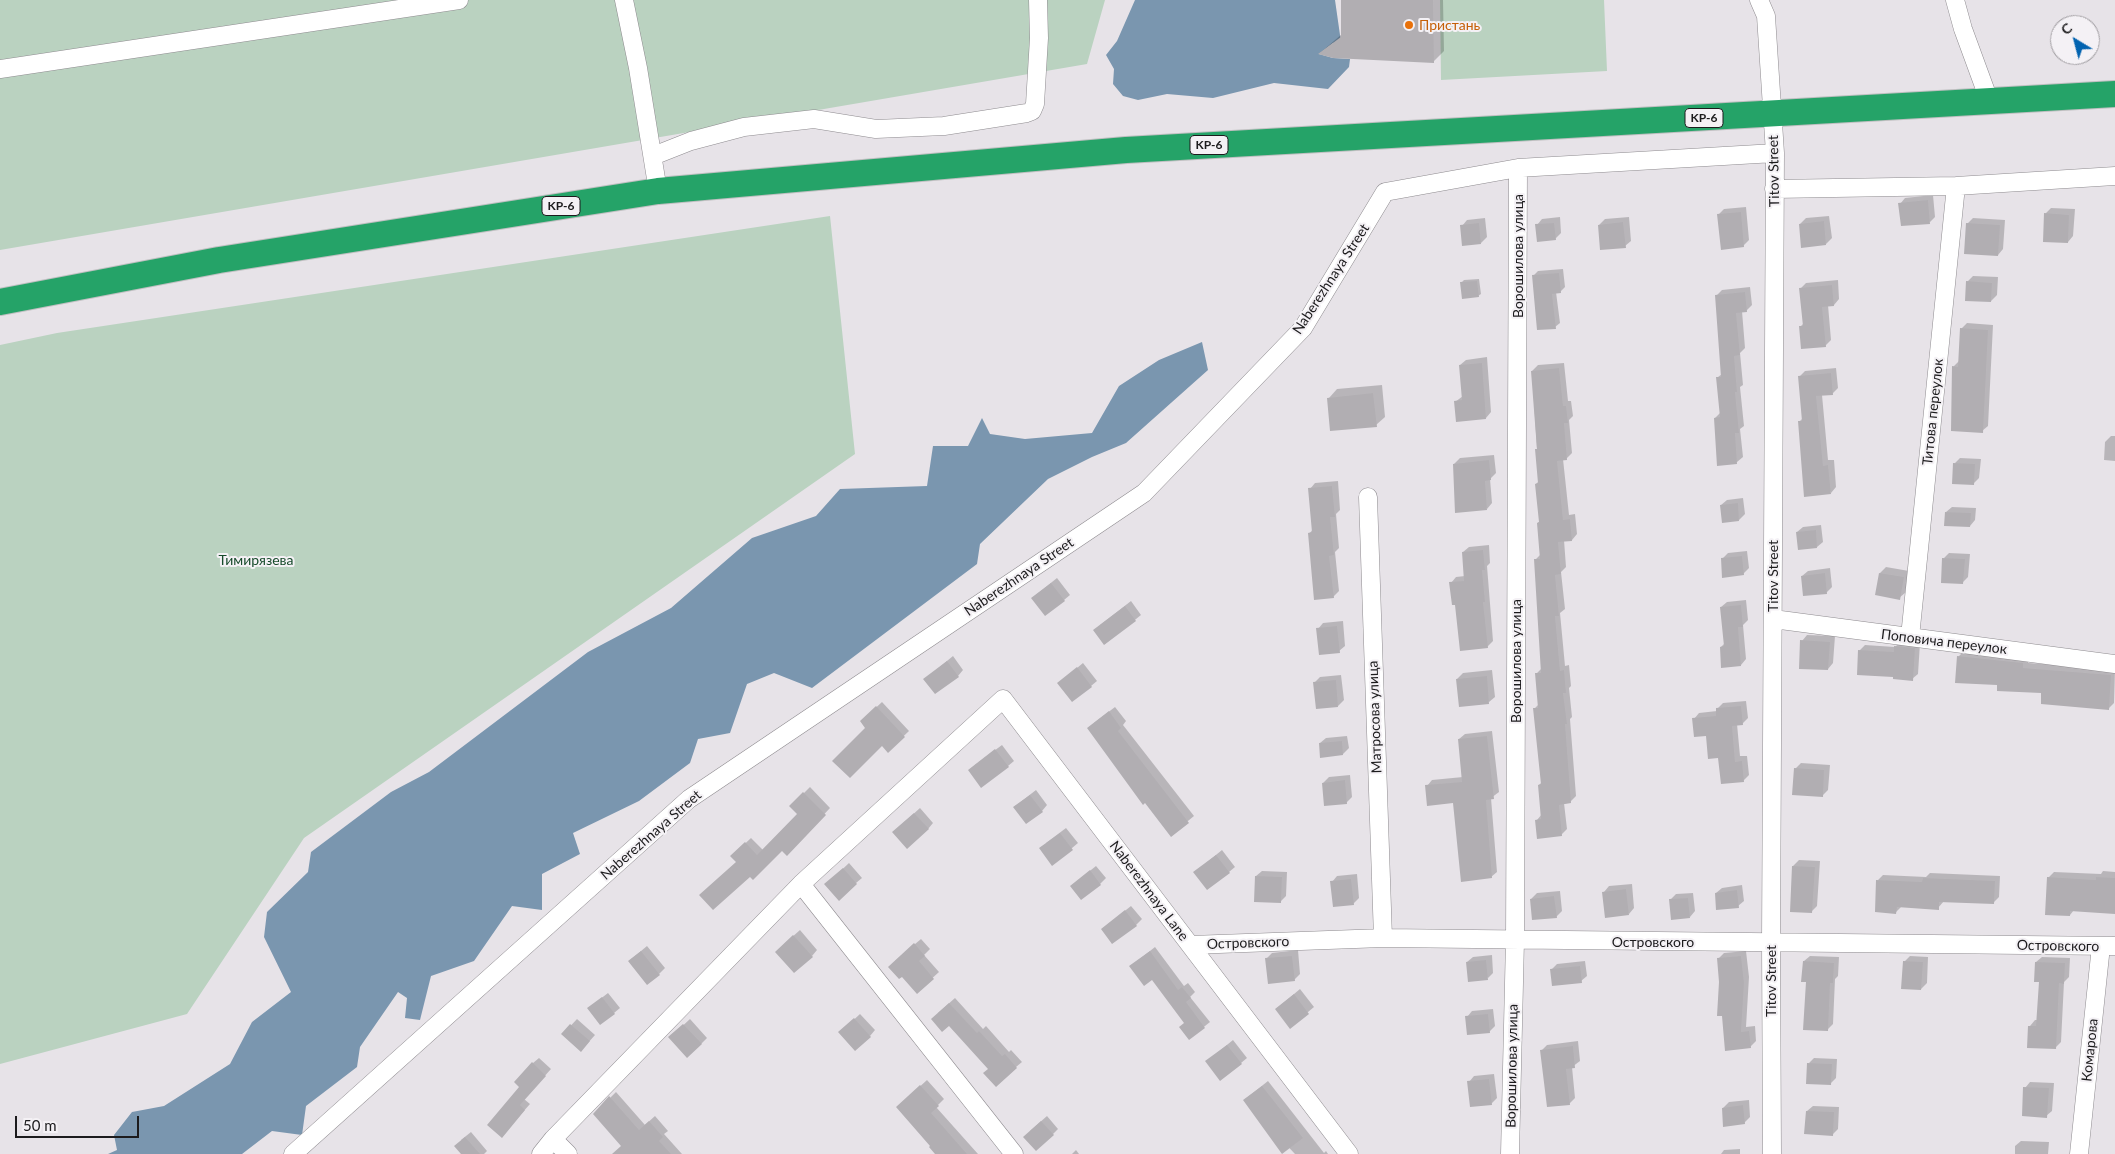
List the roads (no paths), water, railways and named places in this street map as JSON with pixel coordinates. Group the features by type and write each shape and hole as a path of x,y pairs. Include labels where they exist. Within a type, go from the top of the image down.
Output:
{"highway":[{"name":"KP-6","path":"0,302 219,260 658,191 1126,150 2115,94"}],"street":[{"path":"0,69 459,0"},
{"path":"624,0 658,191"},
{"path":"653,156 691,141 744,127 814,120 876,129 944,126 1027,113 1032,110 1035,104 1039,38 1038,0"},
{"name":"Titov Street","path":"1759,0 1766,16 1774,153 1772,1154"},
{"path":"1955,0 1963,29 1989,100"},
{"name":"Naberezhnaya Street","path":"293,1154 689,798 1144,493 1303,328 1385,192 1518,168 1774,153"},
{"name":"Ворошилова улица","path":"1510,1154 1515,940 1518,168"},
{"path":"1774,189 1956,186 2115,176"},
{"name":"Титова переулок","path":"1910,637 1956,186"},
{"name":"Матросова улица","path":"1368,497 1383,938"},
{"name":"Поповича переулок","path":"1772,619 2115,664"},
{"name":"Naberezhnaya Lane","path":"801,884 1004,699 1350,1154"},
{"path":"541,1154 553,1139 801,884 1014,1154"},
{"name":"Островского","path":"1190,945 1383,938 2108,946"},
{"name":"Комарова","path":"2079,1154 2108,946"},
{"path":"553,1139 568,1154"}],"water":[{"path":"1135,0 1335,0 1341,42 1333,43 1319,54 1333,58 1350,59 1349,67 1328,89 1274,83 1213,98 1167,94 1138,100 1123,96 1113,84 1114,69 1106,55 1117,41"},
{"path":"1202,342 1208,370 1126,443 1092,457 1048,479 980,544 977,564 812,688 774,673 747,684 730,733 698,739 690,763 639,801 573,833 580,854 542,874 542,910 512,906 474,961 431,976 420,1020 405,1018 407,998 398,992 360,1047 357,1067 306,1106 302,1135 272,1131 242,1154 108,1154 117,1150 114,1135 132,1112 164,1106 230,1064 252,1022 291,992 264,937 267,912 308,872 311,852 391,792 429,772 588,652 671,608 752,538 816,516 840,489 927,486 933,446 968,446 982,418 990,434 1025,439 1092,433 1119,386 1159,360"}],"place":[{"name":"Пристань","path":"1409,25"}],"park label":[{"name":"Тимирязева","path":"256,560"}]}
